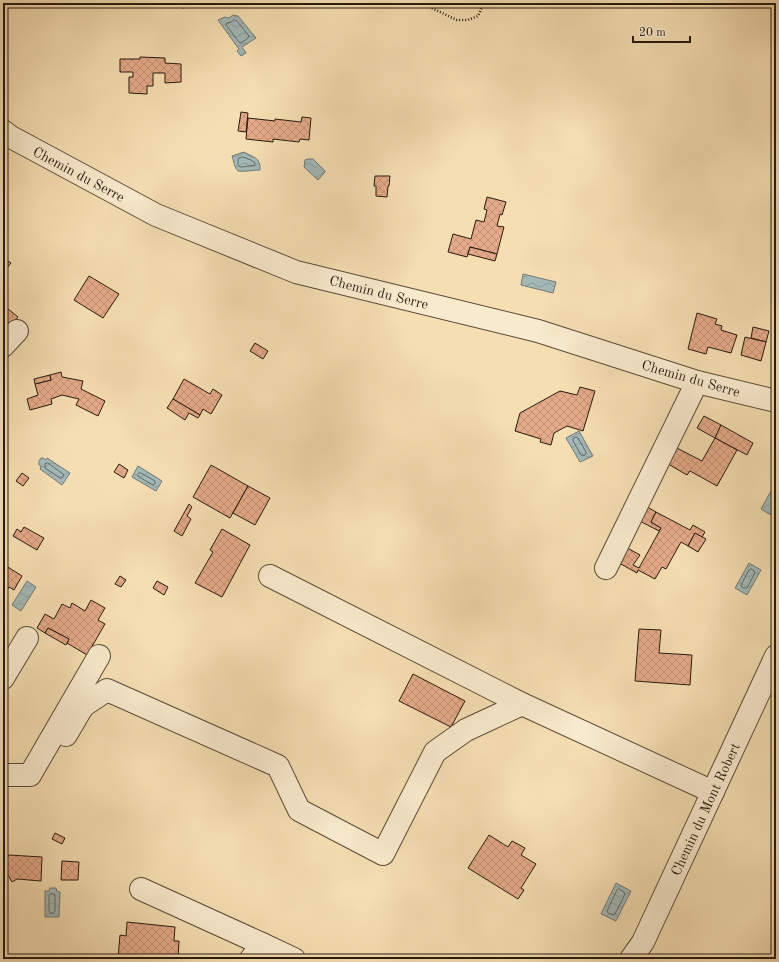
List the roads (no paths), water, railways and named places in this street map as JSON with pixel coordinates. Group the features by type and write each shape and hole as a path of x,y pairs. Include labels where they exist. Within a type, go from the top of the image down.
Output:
{"street":[{"name":"Chemin du Serre","path":"3,131 11,137 156,215 296,272 538,331 697,382 776,401"},
{"path":"606,568 697,382"},
{"path":"270,576 522,704 713,792"},
{"path":"3,678 27,638"},
{"path":"3,776 30,776 99,656"},
{"name":"Chemin du Mont Robert","path":"631,959 643,942 776,656"},
{"path":"66,736 83,706 107,690 278,766 299,810 383,854 435,752 466,730 522,704"},
{"path":"141,889 257,951 294,959"}],"water":[{"path":"233,15 238,16 256,38 242,47 246,53 241,56 237,51 239,49 218,20 225,17 229,18"},
{"path":"244,152 253,156 259,162 260,170 238,171 232,156"},
{"path":"313,159 325,171 318,180 304,167 305,160"},
{"path":"523,274 556,282 553,293 521,285"},
{"path":"579,431 593,456 580,462 566,438"},
{"path":"41,458 46,460 47,458 70,473 62,485 40,469 41,467 39,465 39,460"},
{"path":"138,466 162,481 156,491 132,477"},
{"path":"776,482 776,518 761,509"},
{"path":"749,563 761,570 747,595 735,588"},
{"path":"27,581 36,587 21,611 12,605"},
{"path":"616,883 631,891 616,921 601,914"},
{"path":"50,888 56,888 57,891 60,892 59,917 45,917 45,891 49,891"}]}
